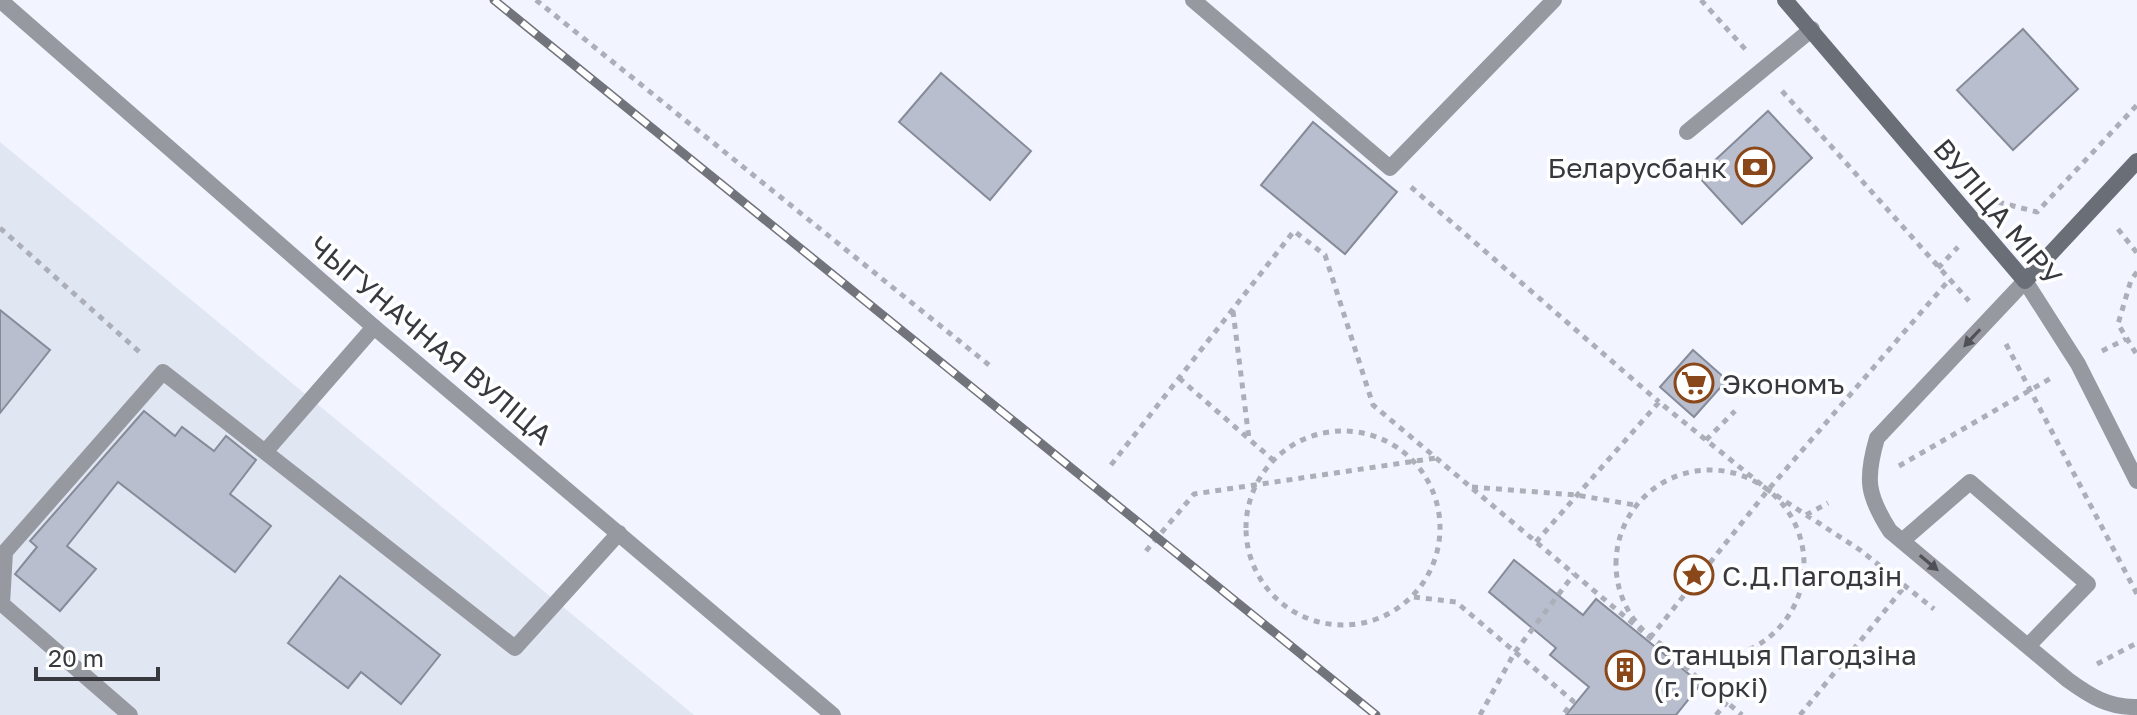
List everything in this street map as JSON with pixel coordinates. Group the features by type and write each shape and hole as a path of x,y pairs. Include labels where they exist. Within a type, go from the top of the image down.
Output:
{"street":[{"name":"ЧЫГУНАЧНАЯ ВУЛІЦА","path":"0,0 374,327 833,715"},
{"path":"1193,0 1390,168 1554,0"},
{"name":"ВУЛІЦА МІРУ","path":"1785,0 2025,281 2078,364 2137,481"},
{"path":"1687,132 1812,29"},
{"path":"2137,161 1877,438 1869,467 1870,500 1890,531 2093,698 2123,708 2137,707"},
{"path":"265,452 374,327"},
{"path":"130,715 2,604 2,550 163,372 515,648 619,533"},
{"path":"1902,541 1970,482 2088,584 2028,646"}],"path":[{"path":"536,0 989,365"},
{"path":"1701,0 1973,305"},
{"path":"1989,193 2000,205 2037,212 2137,105"},
{"path":"1390,168 1659,402 1768,490 1786,507 1798,529 1804,553 1800,589 1784,622 1766,640 1744,652 1720,658 1696,657 1672,651 1650,638 1633,620 1621,598 1615,574 1616,550 1623,526 1635,505 1653,488 1674,476 1698,470 1723,470 1747,477 1768,490 1860,550"},
{"path":"0,228 163,372"},
{"path":"2118,229 2137,253"},
{"path":"1111,465 1294,231 1325,255 1373,405 1742,715"},
{"path":"1938,268 1958,247"},
{"path":"2137,272 2118,324 2137,355"},
{"path":"1650,638 1768,490 1949,280"},
{"path":"1233,310 1249,439"},
{"path":"2003,339 2137,594"},
{"path":"2099,353 2126,339"},
{"path":"1892,470 2057,375"},
{"path":"1179,378 1273,460"},
{"path":"1536,542 1659,402"},
{"path":"1706,440 1735,411"},
{"path":"1336,431 1383,439 1412,462 1432,488 1441,533 1427,578 1413,597 1394,611 1350,626 1304,618 1283,605 1266,589 1247,547 1245,523 1254,485 1273,460 1292,445 1336,431"},
{"path":"1146,551 1194,494 1437,458"},
{"path":"1471,487 1576,495 1635,505"},
{"path":"1806,515 1828,503"},
{"path":"1480,715 1515,652 1574,574"},
{"path":"1800,715 1905,586"},
{"path":"1413,597 1456,602 1573,701 1563,715"},
{"path":"2086,670 2137,643"},
{"path":"1716,715 1727,702"}],"shaded area":[{"path":"0,142 694,715 0,715"}],"building":[{"path":"2023,29 2078,89 2013,150 1957,90"},
{"path":"941,73 1031,151 990,200 899,122"},
{"name":"Беларусбанк","path":"1768,111 1812,158 1742,224 1698,176"},
{"path":"1313,122 1397,192 1345,254 1261,185"},
{"path":"0,310 50,350 0,413"},
{"name":"Экономъ","path":"1693,350 1727,380 1694,417 1660,387"},
{"path":"144,411 175,436 182,427 214,451 226,436 256,460 230,494 271,526 235,572 118,482 67,546 96,569 60,611 15,574 37,547 30,541"},
{"name":"Станцыя Пагодзіна (г. Горкі)","path":"1514,560 1583,615 1596,599 1701,684 1676,715 1566,715 1589,687 1550,655 1556,648 1489,592"},
{"path":"340,576 440,655 401,704 361,672 348,688 288,643"}],"railway":[{"path":"494,0 1376,715"}],"place":[{"name":"Беларусбанк","path":"1755,167"},
{"name":"Экономъ","path":"1694,383"},
{"name":"С.Д.Пагодзін","path":"1694,575"},
{"name":"Станцыя Пагодзіна (г. Горкі)","path":"1625,670"}]}
